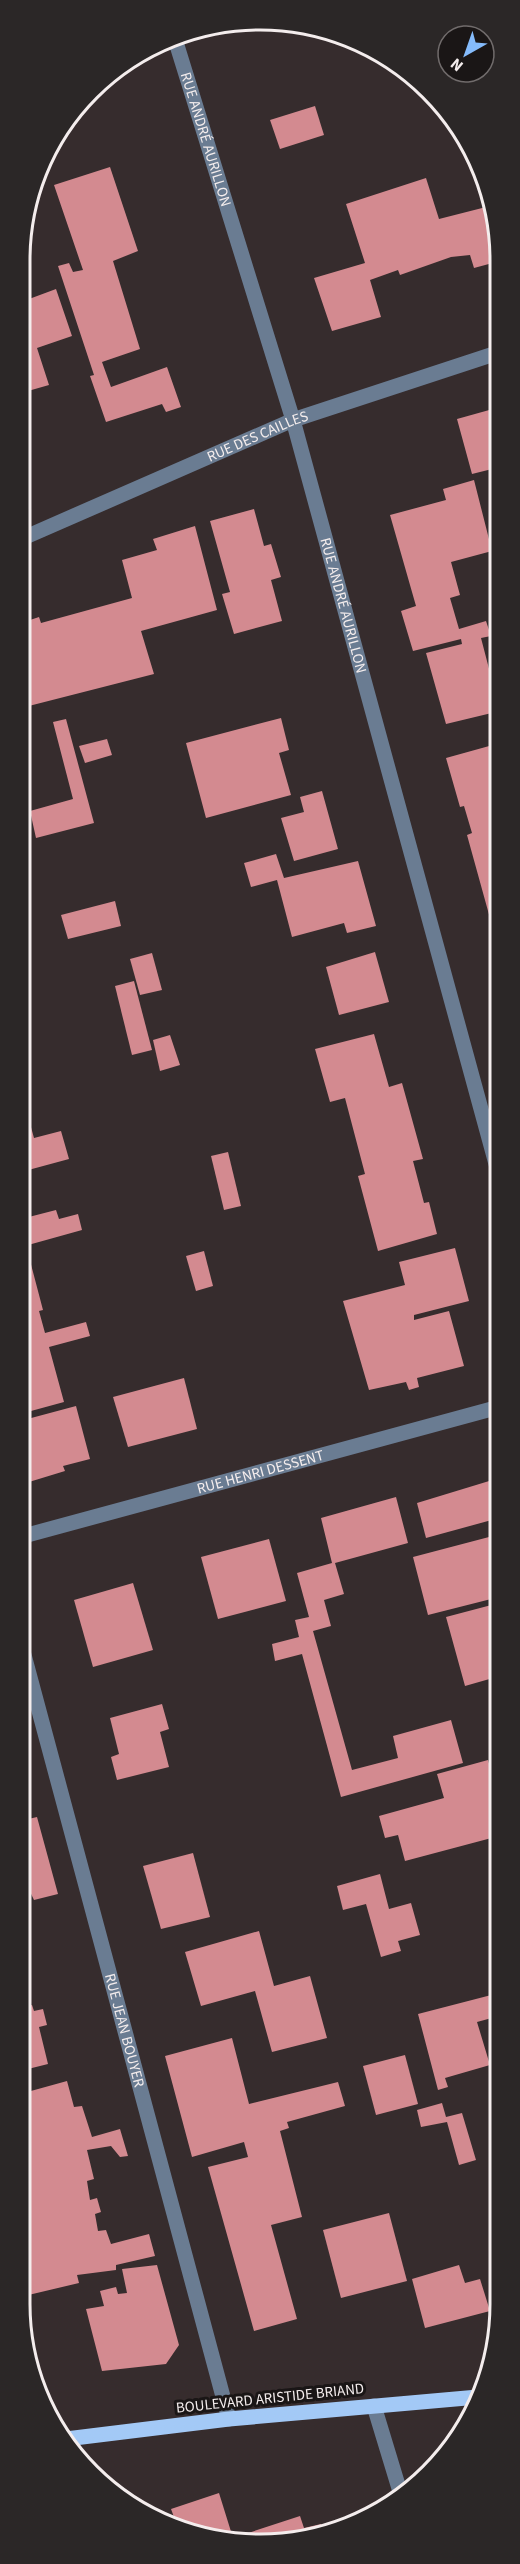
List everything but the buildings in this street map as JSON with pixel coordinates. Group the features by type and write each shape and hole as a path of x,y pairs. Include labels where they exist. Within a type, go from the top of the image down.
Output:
{"main road":[{"name":"BOULEVARD ARISTIDE BRIAND","path":"74,2438 229,2420 470,2398"}],"street":[{"name":"RUE ANDRÉ AURILLON","path":"177,46 293,420 490,1142"},
{"name":"RUE DES CAILLES","path":"30,535 293,420 490,355"},
{"name":"RUE HENRI DESSENT","path":"30,1534 490,1409"},
{"name":"RUE JEAN BOUYER","path":"30,1677 229,2420"},
{"path":"374,2406 399,2487"}]}
